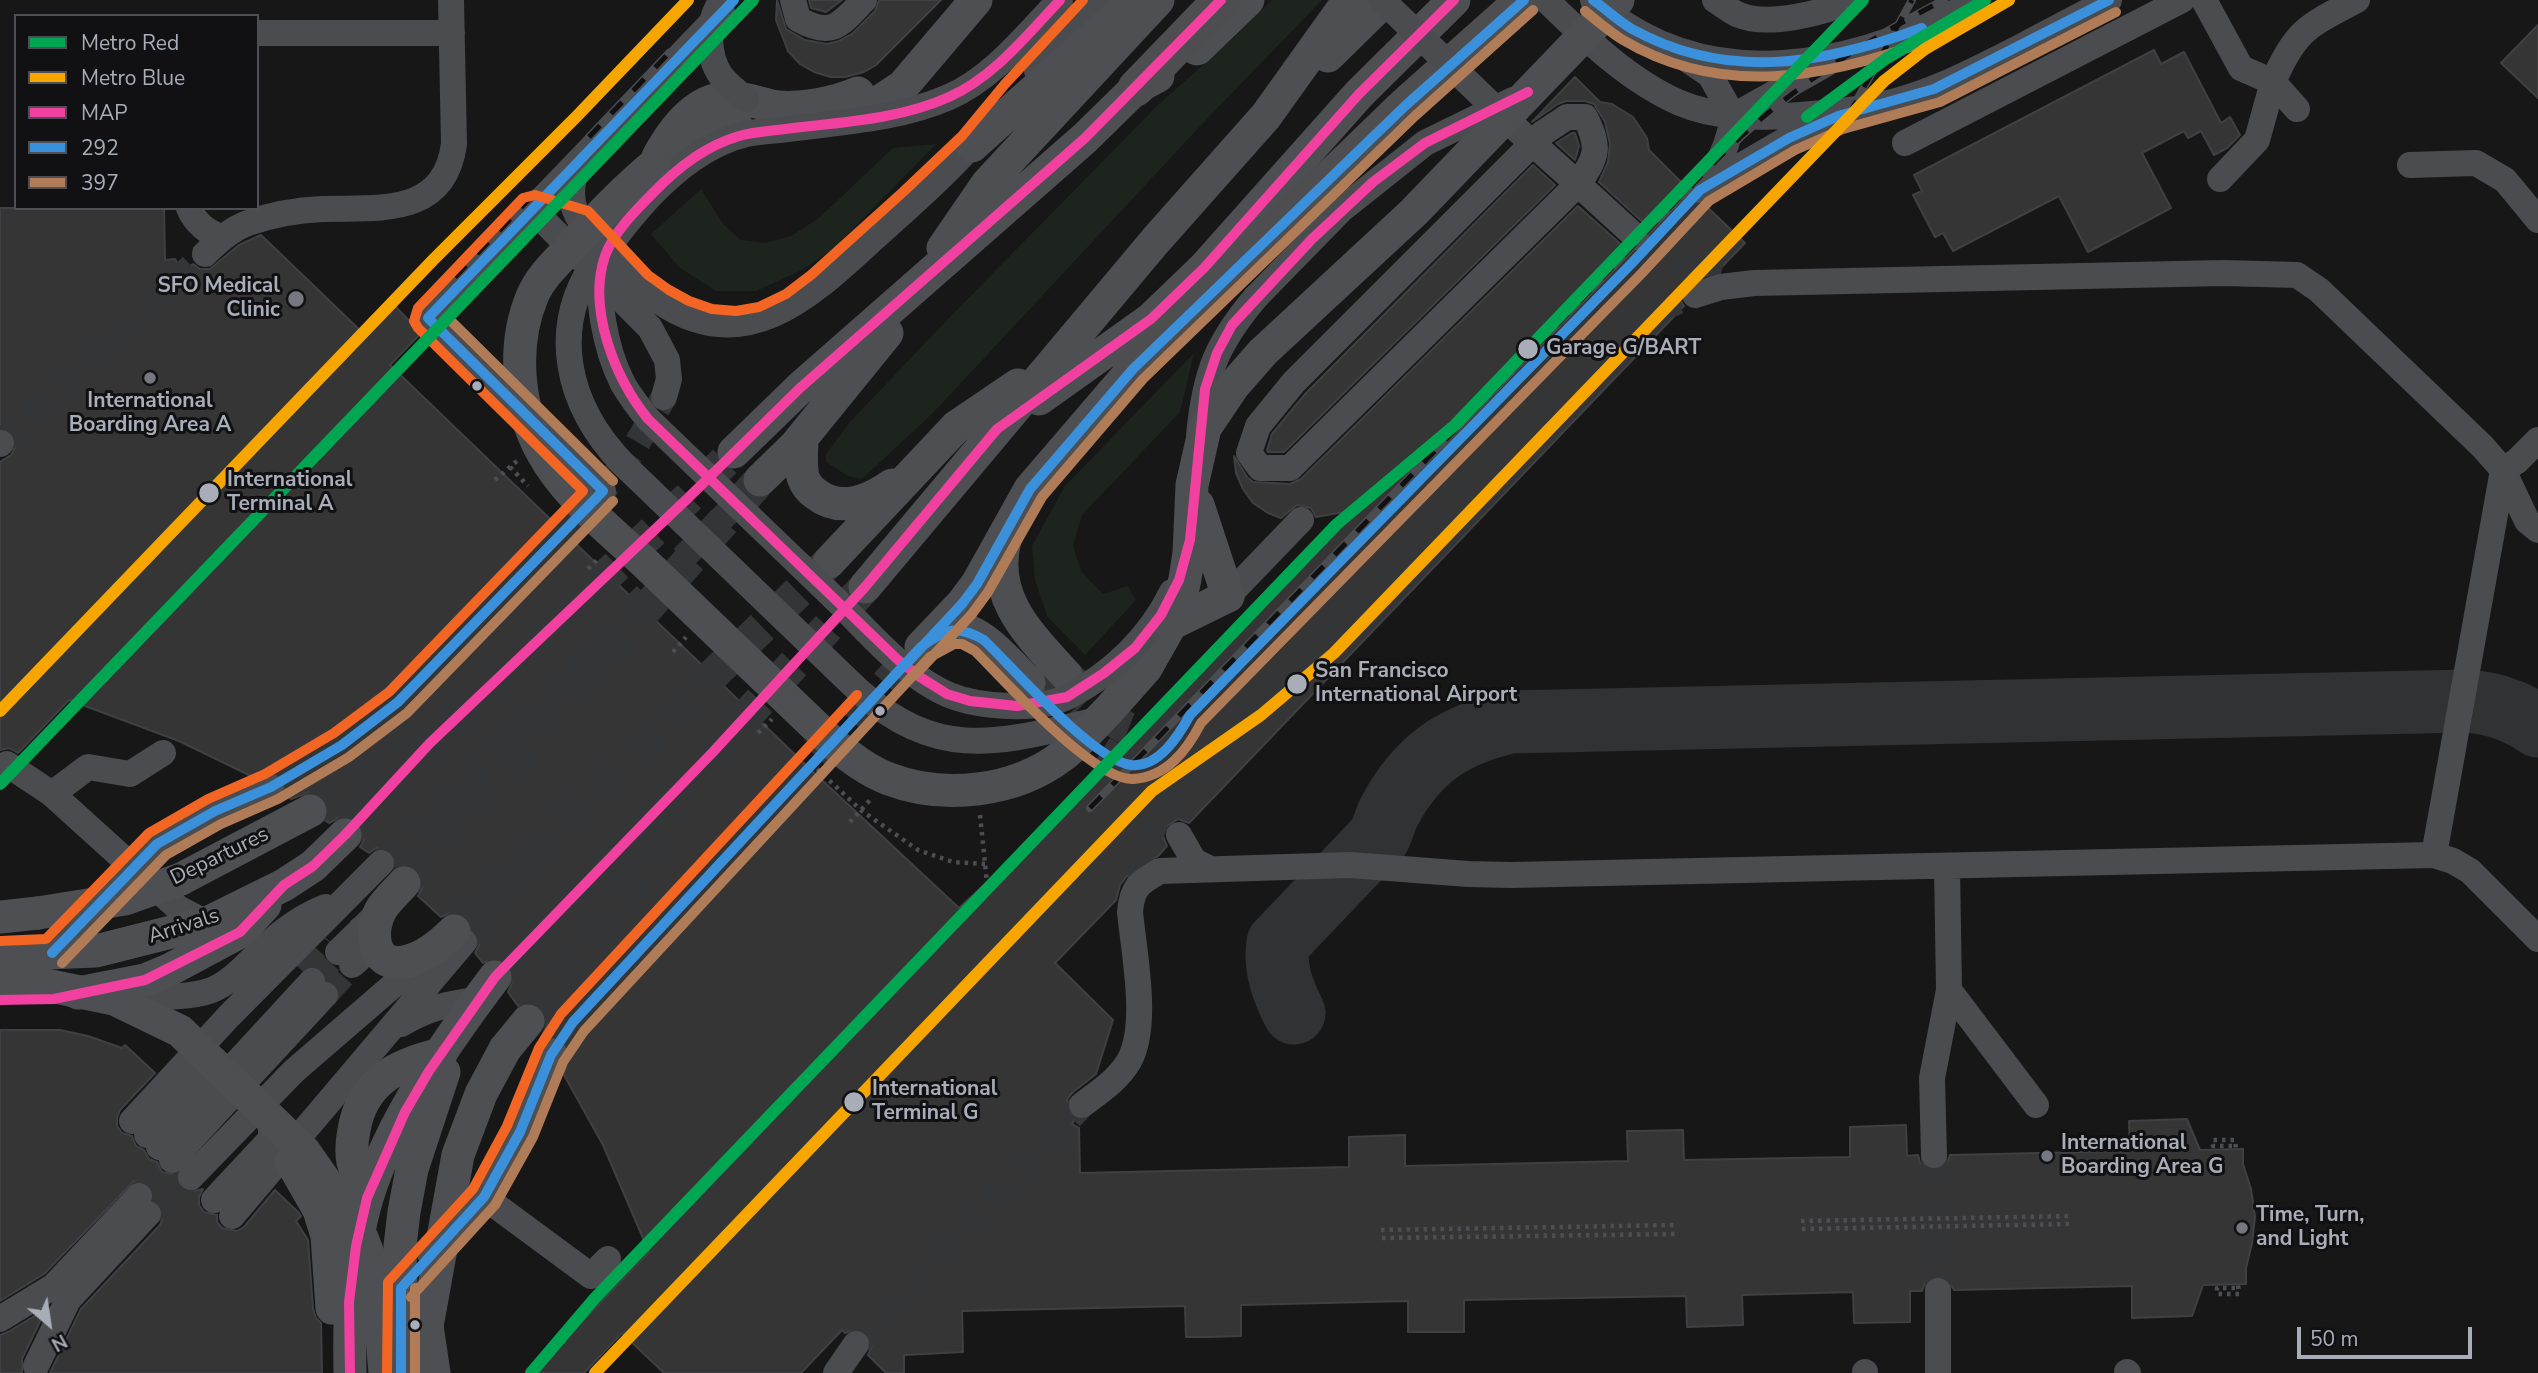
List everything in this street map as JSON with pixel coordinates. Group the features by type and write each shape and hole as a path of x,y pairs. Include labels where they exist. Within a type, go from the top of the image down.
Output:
{"highway":[{"path":"1136,88 1159,41 1197,0"},
{"path":"1133,369 1274,212 1405,106 1524,0"},
{"path":"1136,88 1240,1"}],"main road":[{"path":"1266,116 1349,0"},
{"path":"865,587 1156,240 1266,116 1383,0"},
{"path":"997,429 1151,319 1204,268 1274,212 1359,94 1454,0"},
{"path":"970,7 903,86 871,107 837,116 753,110 731,98 701,107 691,114 672,131 654,165 627,187 546,274 532,296 523,330 520,379 525,410 537,443 555,472 572,492 849,756 888,778 913,786 937,789 977,789 1040,771 1063,756 1146,668 1181,601 1189,553 1192,485 1205,428 1234,385 1263,352 1414,212 1618,0"},
{"path":"971,146 1132,6"},
{"path":"916,288 987,184 1132,6"},
{"path":"734,452 800,388 1076,146 1136,88"},
{"path":"760,480 802,438 949,259"},
{"path":"1029,683 984,640 969,630 950,629 920,648 962,604 977,584 1030,489 1133,369 1204,268"},
{"path":"829,562 956,427 1055,361"},
{"path":"802,438 804,479 812,491 826,502 839,504 863,500 888,488 923,463"},
{"path":"1171,624 1228,596 1192,485"},
{"path":"1013,518 1004,543 1001,564 1003,584 1011,606 1025,628 1066,675"},
{"name":"Departures","path":"1,913 38,913 125,899 181,879 310,811"},
{"name":"Arrivals","path":"0,955 96,951 207,923 284,885 313,866 345,835"},
{"path":"393,873 372,919 375,948 386,960 402,963 453,939"},
{"path":"0,1000 54,999 145,980 240,932 284,885"},
{"path":"0,986 41,984 114,999 180,1031 304,1151 362,1237 372,1264 378,1290 385,1373"},
{"path":"401,1373 400,1246 412,1169 448,1043 486,988"},
{"path":"54,999 133,1019 177,1049"},
{"path":"418,1373 458,1155 481,1094 505,1049 528,1021"},
{"path":"350,1373 349,1302 356,1246 367,1198 353,1162 352,1143 357,1114 371,1088 387,1076 448,1043"},
{"path":"401,1288 484,1197 520,1132 551,1055"},
{"path":"291,1161 319,1210 327,1236 331,1265 334,1373"},
{"path":"426,1326 434,1373"}],"street":[{"path":"190,210 198,223 208,232 213,246 246,223 287,213 319,209 382,208 410,203 423,197 434,188 450,165 454,144 451,0"},
{"path":"722,0 714,13 711,26 713,58 720,74 753,110 727,138 657,191 598,257 575,301 569,323 568,348 579,401 610,451 625,467 859,691 899,721 943,738 981,742 1007,741 1098,720"},
{"path":"603,491 428,318 734,0"},
{"path":"793,0 798,19 816,29 839,26 864,0"},
{"path":"1060,0 993,70 951,96 919,108 880,117 746,134 711,148 680,168 653,192 631,219 605,254 601,284 604,322 612,360 624,386 648,419 898,660 947,694 970,701 1017,706 1067,697 1104,673 1135,648 1161,615 1179,580 1190,540 1205,389 1217,353 1232,325 1312,239 1373,183 1425,143 1528,92"},
{"path":"1383,0 1534,145 1636,237"},
{"path":"1546,0 1613,60 1658,92 1693,108 1733,116 1780,117 1864,108 1934,89 2109,0"},
{"path":"1593,0 1622,23 1710,75 1733,116 1727,148 1700,190 1805,130 1864,108"},
{"path":"1715,0 1739,15 1769,21 1835,8 1852,0"},
{"path":"1658,42 1705,57 1742,63 1800,63 1839,57 1906,35 1978,0"},
{"path":"1905,143 2182,0"},
{"path":"2204,0 2241,68 2273,82 2297,109"},
{"path":"2220,179 2257,140 2273,82 2283,59 2300,34 2314,22 2357,0"},
{"path":"259,33 452,33"},
{"path":"1733,116 1839,57"},
{"path":"1567,117 1585,117 1595,139 1592,164 1578,184 1290,468 1260,468 1249,453 1258,426 1294,382 1544,133 1567,117"},
{"path":"578,163 570,186 572,205 580,223 639,285 683,314 709,323 737,326 773,316 793,306 820,286 971,146"},
{"path":"2410,165 2476,163 2505,180 2538,220"},
{"path":"532,209 580,223"},
{"path":"532,209 650,328 667,360 669,379 664,397"},
{"path":"1695,295 1721,286 1754,282 2224,273 2297,275 2328,299 2483,447 2503,470 2527,522 2538,530"},
{"path":"1721,274 1754,282"},
{"path":"2434,855 2503,470 2538,440"},
{"path":"1228,596 1301,520"},
{"path":"52,794 88,767 130,774 163,753"},
{"path":"7,764 52,794 178,908 207,923"},
{"path":"52,953 157,844 215,811 271,787"},
{"path":"1179,835 1194,861 1210,869"},
{"path":"1082,1105 1113,1081 1129,1061 1138,1040 1140,1019 1130,912 1131,896 1140,883 1160,871 1350,866 1511,875 2434,855 2453,861 2470,872 2538,939"},
{"path":"1934,1155 1932,1078 1949,990 1947,866"},
{"path":"54,999 186,995 211,990 230,979 305,915 344,900 393,873"},
{"path":"157,1145 229,1016 344,900"},
{"path":"372,919 358,960 339,952 372,919"},
{"path":"157,1145 294,1070 453,939"},
{"path":"264,1111 271,1121 271,1139 223,1208 388,1032 453,939"},
{"path":"229,1016 230,979"},
{"path":"157,1145 312,981 157,1145"},
{"path":"388,1032 423,1011 486,988"},
{"path":"1949,990 2036,1105"},
{"path":"157,1145 209,1072 219,1071 227,1075"},
{"path":"484,1197 591,1276 608,1259"},
{"path":"0,1320 54,1286 144,1205 68,1300 52,1332 54,1367 38,1366"},
{"path":"1938,1291 1938,1373"},
{"path":"836,1373 856,1344"}],"path":[{"path":"814,767 862,811 918,850 953,862 985,864"},
{"path":"977,789 987,883"},
{"path":"2213,1140 2235,1140 2234,1147 2214,1146 2213,1140"},
{"path":"1801,1221 2068,1216"},
{"path":"1802,1229 2069,1224"},
{"path":"1381,1230 1677,1225"},
{"path":"1382,1238 1677,1234"},
{"path":"2237,1286 2239,1294 2217,1294 2217,1288 2237,1286"}],"shaded area":[{"path":"1272,0 1322,0 1204,122 933,413 862,479 848,476 826,462 826,454 850,422 948,319 1158,105"},
{"path":"936,144 833,249 802,270 756,291 716,291 680,268 651,234 701,189 724,225 741,240 765,243 791,236 819,218 893,148"},
{"path":"1194,353 1180,412 1082,515 1073,546 1081,571 1103,594 1128,586 1136,600 1085,655 1047,616 1035,580 1032,546 1065,486"}],"building":[{"path":"777,0 786,29 805,40 827,44 852,34 875,11 879,0 941,0 876,65 864,72 831,77 800,64 788,51 776,20"},
{"path":"809,0 842,0 826,12 811,8"},
{"path":"2538,25 2538,98 2501,63"},
{"path":"2154,50 2161,64 2184,52 2221,123 2230,117 2240,135 2227,148 2214,155 2201,131 2188,138 2184,131 2142,153 2171,208 2088,252 2059,196 1953,251 1943,233 1935,237 1913,195 1922,191 1914,175"},
{"path":"1575,77 1600,102 1612,104 1633,117 1647,138 1649,150 1685,186 1685,196 1690,202 1698,206 1705,205 1745,243 1717,272 1684,284 1680,300 1684,306 1189,823 1178,819 1166,827 1163,836 1167,846 1158,856 1138,866 1127,876 1120,885 1116,900 1055,963 1113,1020 1096,1074 1067,1099 1067,1108 1075,1119 1072,1124 1079,1128 1080,1173 1349,1167 1349,1137 1405,1135 1405,1166 1628,1161 1627,1131 1683,1130 1684,1160 1850,1157 1850,1127 1906,1125 1907,1156 1918,1155 1920,1163 1935,1171 1947,1163 1950,1155 2130,1151 2129,1121 2187,1119 2200,1150 2243,1149 2243,1164 2251,1189 2255,1217 2246,1268 2246,1284 2203,1285 2192,1316 2132,1318 2132,1286 1954,1290 1946,1278 1937,1275 1925,1283 1922,1291 1910,1291 1910,1322 1854,1323 1853,1292 1742,1295 1743,1325 1687,1327 1686,1296 1464,1300 1464,1332 1408,1332 1408,1301 1241,1305 1241,1336 1208,1337 1186,1337 1185,1306 962,1311 963,1352 904,1355 904,1373 886,1373 868,1355 872,1346 870,1337 857,1328 845,1333 842,1330 801,1373 664,1373 622,1333 584,1373 533,1373 649,1252 603,1145 564,1075 570,1053 567,1044 558,1037 540,1039 547,1025 546,1014 532,1002 518,1006 508,992 514,979 507,962 497,958 483,963 475,953 479,937 468,918 459,912 441,917 418,896 423,886 417,869 407,864 396,866 393,852 386,848 376,848 369,853 360,847 364,840 363,830 359,822 351,817 340,817 329,823 326,821 329,812 327,803 320,794 310,792 291,799 284,795 286,781 280,774 272,771 253,777 179,741 69,700 18,753 9,748 0,750 0,462 11,455 16,446 13,432 0,428 0,208 164,210 165,260 175,259 182,271 193,264 200,269 210,269 239,245 261,235 364,334 393,304 421,333 390,365 809,768 959,908 997,873 1002,878 1355,510 1316,517 1311,508 1297,505 1281,518 1268,513 1253,503 1243,489 1236,473 1234,456 1253,482 1290,484 1301,479 1578,206 1626,249 1640,252 1648,247 1651,233 1647,226 1599,182 1608,162 1610,144 1605,122 1594,104 1566,101 1532,122"},
{"path":"1575,133 1579,146 1575,160 1556,143"},
{"path":"1533,165 1555,185 1284,452 1268,452 1272,434 1306,393"},
{"path":"0,1030 60,1030 122,1048 125,1045 155,1073 120,1110 117,1126 122,1133 132,1136 136,1146 144,1150 149,1159 157,1162 162,1172 176,1175 176,1182 181,1189 188,1192 203,1189 199,1205 204,1212 217,1215 217,1222 222,1228 237,1231 244,1227 275,1190 298,1212 301,1216 296,1221 308,1240 313,1309 321,1323 322,1373 50,1373 81,1309 160,1225 163,1210 154,1200 150,1185 134,1181 44,1274 0,1301"},
{"path":"46,1309 22,1359 22,1373 0,1373 0,1335"}],"taxiway":[{"path":"1294,1013 1280,979 1278,943 1379,837 1400,793 1425,764 1454,742 1510,722 2466,701 2504,709 2538,726"}],"tunnel":[{"path":"1190,715 1700,190"},
{"path":"1,443 205,254"},
{"path":"1632,263 1672,263 1721,274"},
{"path":"1140,883 1146,842 1161,814 1200,764 1622,331 1647,313 1695,295"},
{"path":"271,787 342,745 398,702 603,491 632,452 664,397"},
{"path":"345,835 430,743 734,452"},
{"path":"381,863 760,480"},
{"path":"404,883 760,480"},
{"path":"454,931 577,807 829,562"},
{"path":"495,977 713,752 865,587"},
{"path":"551,1055 573,1022 921,647"},
{"path":"1066,675 1108,716 1137,732 1153,732 1170,727 1190,715"},
{"path":"1029,683 1088,743 1102,753 1132,765 1153,759 1168,748 1190,715"},
{"path":"310,811 360,778 416,734"},
{"path":"464,942 577,807"},
{"path":"528,1021 592,941 677,808"},
{"path":"298,967 325,937"},
{"path":"312,981 338,952"},
{"path":"325,995 352,965"},
{"path":"856,1344 1082,1105"},
{"path":"1934,1155 1938,1291"},
{"path":"139,1196 172,1160"},
{"path":"148,1214 191,1177"}],"railway":[{"path":"1827,139 1852,109 1912,0"},
{"path":"1090,808 1739,139 1792,94 1841,60 1944,0"},
{"path":"589,137 669,53"},
{"path":"455,277 535,193"}],"metro line":[{"name":"Blue","path":"0,711 433,260 688,0"},
{"name":"Red","path":"0,784 753,0"},
{"name":"Red","path":"531,1373 595,1298 1337,524 1455,425 1863,0"},
{"name":"Red","path":"1807,117 1887,58 1985,0"},
{"name":"Blue","path":"595,1373 1152,791 1261,715 1334,653 1884,81 1925,49 2009,0"}],"transit line":[{"name":"292","path":"603,491 428,318 734,0"},
{"name":"MAP","path":"1060,0 995,67 949,97 892,115 743,135 724,141 702,153 671,176 626,222 609,247 600,277 599,298 607,342 625,384 648,419 898,660 947,694 970,701 1017,706 1067,697 1104,673 1135,648 1161,615 1179,580 1190,540 1205,389 1217,353 1232,325 1312,239 1373,182 1425,143 1528,92"},
{"path":"0,941 46,939 149,833 208,799 265,774 334,733 389,692 583,491 414,321 418,308 523,198 535,195 588,211 648,275 689,301 712,309 736,311 759,307 786,294 811,275 903,192 962,136 1005,84 1083,0"},
{"name":"MAP","path":"0,1000 54,999 145,980 240,932 284,885 313,866 345,835 430,743 800,388 1085,138 1221,0"},
{"name":"MAP","path":"350,1373 349,1302 356,1246 367,1198 405,1112 429,1071 495,977 713,752 865,587 997,429 1151,319 1204,268 1359,94 1454,0"},
{"name":"292","path":"905,665 977,584 1030,489 1133,369 1405,106 1524,0"},
{"name":"292","path":"1593,0 1632,29 1668,46 1704,56 1740,61 1776,62 1812,58 1849,51 1922,28"},
{"name":"292","path":"401,1288 484,1197 520,1132 551,1055 573,1022 921,647 937,636 951,631 959,630 975,635 984,640 1054,712 1096,747 1131,765 1150,761 1167,749 1190,715 1700,190 1789,138 1838,116 1934,89 2109,0"},
{"name":"397","path":"613,481 448,318 744,10"},
{"name":"397","path":"915,675 972,614 988,592 1042,497 1143,379 1415,116 1533,10"},
{"name":"397","path":"1585,11 1623,40 1660,58 1698,70 1736,76 1774,76 1851,65 1927,41"},
{"name":"397","path":"411,1297 495,1205 533,1137 563,1062 584,1031 930,657 954,644 962,644 975,651 1050,727 1096,764 1116,775 1133,779 1166,768 1182,752 1201,723 1642,273 1709,201 1795,150 1843,129 1940,102 2116,12"},
{"name":"292","path":"52,953 157,844 215,811 271,787 342,745 398,702 603,491"},
{"name":"397","path":"62,963 166,855 221,824 278,799 349,757 407,713 613,501"},
{"path":"387,1373 388,1282 473,1189 507,1126 539,1048 561,1014 857,695"},
{"name":"292","path":"401,1288 401,1373"},
{"name":"397","path":"415,1288 415,1373"}],"place":[{"name":"SFO Medical Clinic","path":"296,299"},
{"name":"Garage G/BART","path":"1528,349"},
{"name":"International Boarding Area A","path":"150,378"},
{"name":"International Terminal A","path":"209,493"},
{"name":"San Francisco International Airport","path":"1297,684"},
{"name":"International Terminal G","path":"854,1102"},
{"name":"International Boarding Area G","path":"2047,1156"},
{"name":"Time, Turn, and Light","path":"2242,1228"}]}
